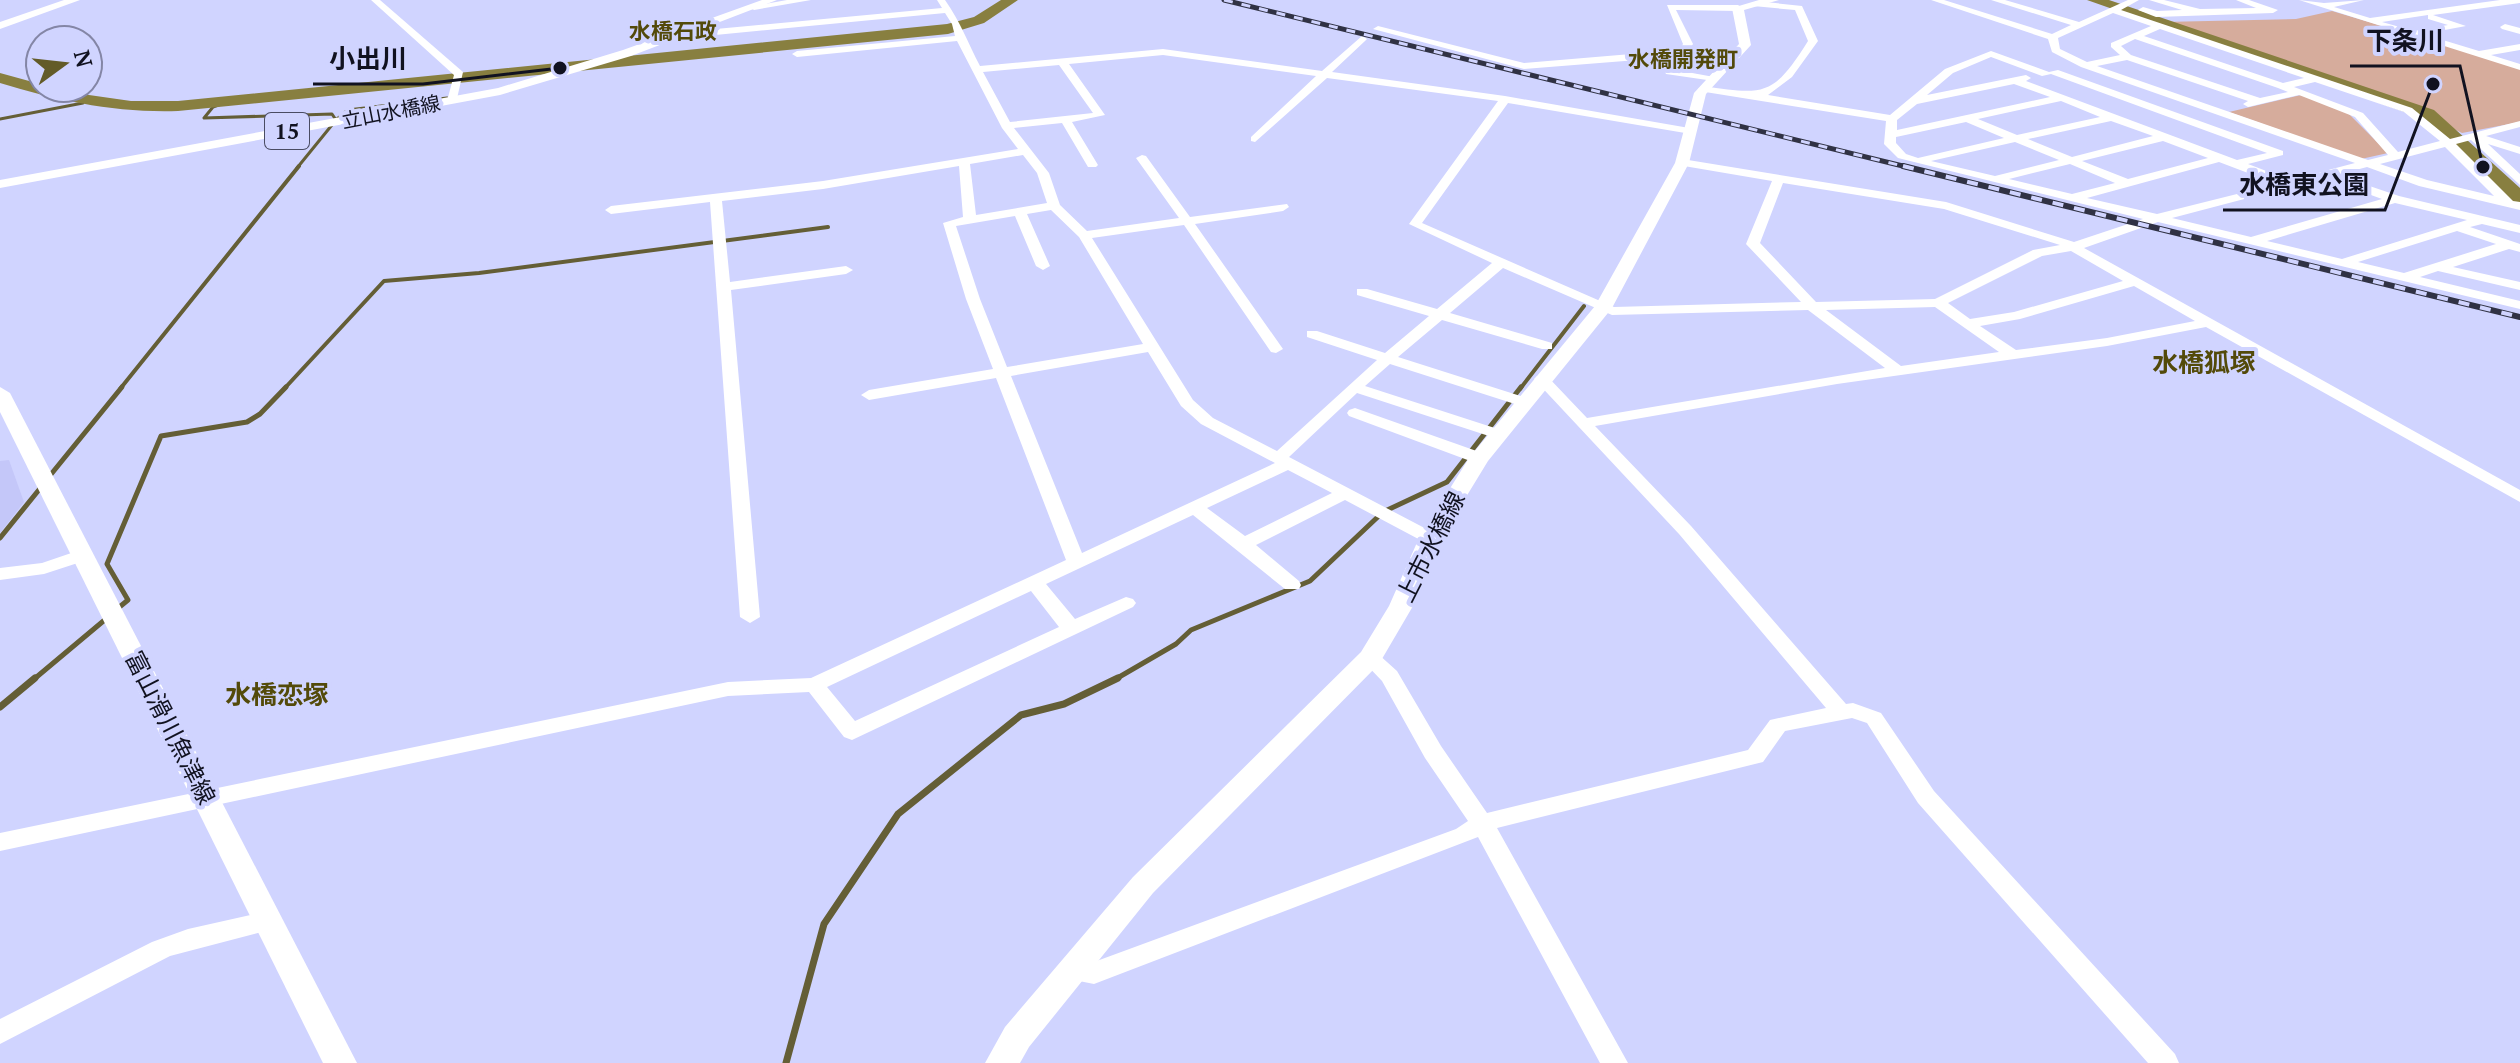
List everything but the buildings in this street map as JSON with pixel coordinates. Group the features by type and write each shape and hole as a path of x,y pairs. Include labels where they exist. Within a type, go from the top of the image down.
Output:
{"main road":[{"path":"0,26 75,0"},
{"name":"立山水橋線","path":"0,184 452,101 573,71 769,1"},
{"name":"上市水橋線","path":"1002,1063 1017,1037 1143,885 1370,658 1401,606 1430,538 1479,458 1603,308 1682,163 1693,114 1707,84 1745,45 1751,3"},
{"name":"富山滑川魚津線","path":"0,393 340,1063"}],"street":[{"path":"375,0 459,74 452,101"},
{"path":"754,7 807,0"},
{"path":"1935,0 2053,37 2135,0"},
{"path":"1961,8 1995,0 2081,25"},
{"path":"2153,0 2200,12"},
{"path":"2175,5 2190,0"},
{"path":"2119,7 2156,14 2273,10 2240,0"},
{"path":"2303,0 2520,67"},
{"path":"2322,6 2360,0"},
{"path":"2421,14 2476,3 2470,0"},
{"path":"2369,21 2514,2"},
{"path":"1753,96 1778,84 1813,41 1799,8 1751,3 1670,7 1688,44 1670,72 1753,96 1892,119"},
{"path":"705,33 943,5 1007,126 1043,173 1054,206 1084,235 1187,403 1207,421 1342,495 1430,538"},
{"path":"2119,7 2161,26 2408,110 2448,141 2516,205 2520,214"},
{"path":"2410,34 2461,26 2421,14"},
{"path":"2161,26 2114,45 2128,57 2259,101"},
{"path":"2505,27 2520,31"},
{"path":"1378,29 1524,66 1683,53"},
{"path":"797,54 959,31"},
{"path":"2135,36 2359,115 2394,154"},
{"path":"2053,37 2055,50 2085,65 2423,183 2516,205"},
{"path":"1255,139 1362,39"},
{"path":"2478,54 2520,47"},
{"path":"979,69 1163,52 1505,99 1691,131"},
{"path":"2236,164 2279,153 1991,54 1949,71 1911,101 1892,119 1889,135 1893,149 1917,161 2520,305"},
{"path":"1911,101 2128,57"},
{"path":"1007,126 1100,115 1061,60"},
{"path":"1949,71 1989,86"},
{"path":"2282,86 2320,78"},
{"path":"2016,81 2289,184"},
{"path":"2218,111 2300,92"},
{"path":"1889,135 2062,98"},
{"path":"1505,99 1415,224 1603,308 1669,311 1938,303 2028,257 2076,246 2158,218 2394,154 2520,124"},
{"path":"1917,161 2184,100"},
{"path":"1065,119 1092,165"},
{"path":"1968,119 2127,183"},
{"path":"2469,136 2520,151"},
{"path":"2469,136 2517,177"},
{"path":"1995,179 2164,137"},
{"path":"611,210 823,185 1024,151"},
{"path":"1142,158 1276,349"},
{"path":"2072,198 2220,158"},
{"path":"964,160 970,221"},
{"path":"1682,163 1946,206 2076,246 2520,497"},
{"path":"2323,174 2395,199 2520,229"},
{"path":"1778,180 1753,244 1814,308 1899,371"},
{"path":"716,198 750,617"},
{"path":"2250,241 2395,199"},
{"path":"1054,206 949,223 1003,374 1077,564"},
{"path":"1084,235 1283,207"},
{"path":"1020,212 1043,266"},
{"path":"2342,263 2477,221"},
{"path":"2459,228 2514,247"},
{"path":"2403,278 2514,247"},
{"path":"0,842 728,689 814,685 1195,508 1283,462 1354,387 1501,262"},
{"path":"2438,267 2520,286"},
{"path":"724,287 846,270"},
{"path":"1969,323 2015,316 2137,281"},
{"path":"1362,292 1547,346"},
{"path":"1938,303 2013,355"},
{"path":"1584,423 2210,322"},
{"path":"1312,334 1524,402"},
{"path":"869,395 1152,347"},
{"path":"1542,379 1694,541 1841,712"},
{"path":"1354,387 1498,434"},
{"path":"1355,413 1479,458"},
{"path":"1244,544 1342,495"},
{"path":"1195,508 1292,585"},
{"path":"0,574 44,568 83,555"},
{"path":"1035,583 1071,628"},
{"path":"814,685 852,732 1126,603"},
{"path":"1370,658 1390,676 1433,752 1482,823 1614,1063"},
{"path":"1073,970 1094,973 1464,835 1482,823 1701,772 1755,756 1778,725 1853,710 1874,718 1926,797 2165,1063"},
{"path":"0,1032 161,949 188,939 268,921"}],"shaded area":[{"path":"2332,11 2520,67 2520,122 2462,133 2396,101 2163,22 2296,19"},
{"path":"2301,95 2346,111 2388,153 2361,159 2229,112"},
{"path":"9,460 24,502 0,533 0,461"}],"waterway":[{"path":"0,78 88,101 131,106 178,106 948,29 979,20 1011,0"},
{"path":"2094,0 2428,114 2520,199"},
{"path":"337,119 348,110 447,98"},
{"path":"229,101 213,107 204,118 332,114 336,120 297,168"},
{"path":"0,119 78,104"},
{"path":"120,389 299,166"},
{"path":"284,389 384,281 479,273 828,227"},
{"path":"1520,389 1584,306"},
{"path":"48,478 122,387"},
{"path":"117,609 128,600 107,564 161,436 247,422 260,414 286,387"},
{"path":"1115,680 1176,644 1191,630 1310,581 1383,512 1447,482 1521,387"},
{"path":"0,538 42,486"},
{"path":"33,680 107,618"},
{"path":"0,707 35,678"},
{"path":"786,1063 824,924 898,814 1021,715 1064,704 1115,680"}],"railway":[{"path":"1224,0 1911,168"},
{"path":"1903,166 2520,317"}],"place":[{"name":"小出川","path":"560,68"},
{"name":"水橋東公園","path":"2433,84"},
{"name":"下条川","path":"2483,167"}],"district":[{"name":"水橋石政","path":"673,31"},
{"name":"水橋開発町","path":"1683,59"},
{"name":"水橋狐塚","path":"2204,363"},
{"name":"水橋恋塚","path":"277,695"}]}
